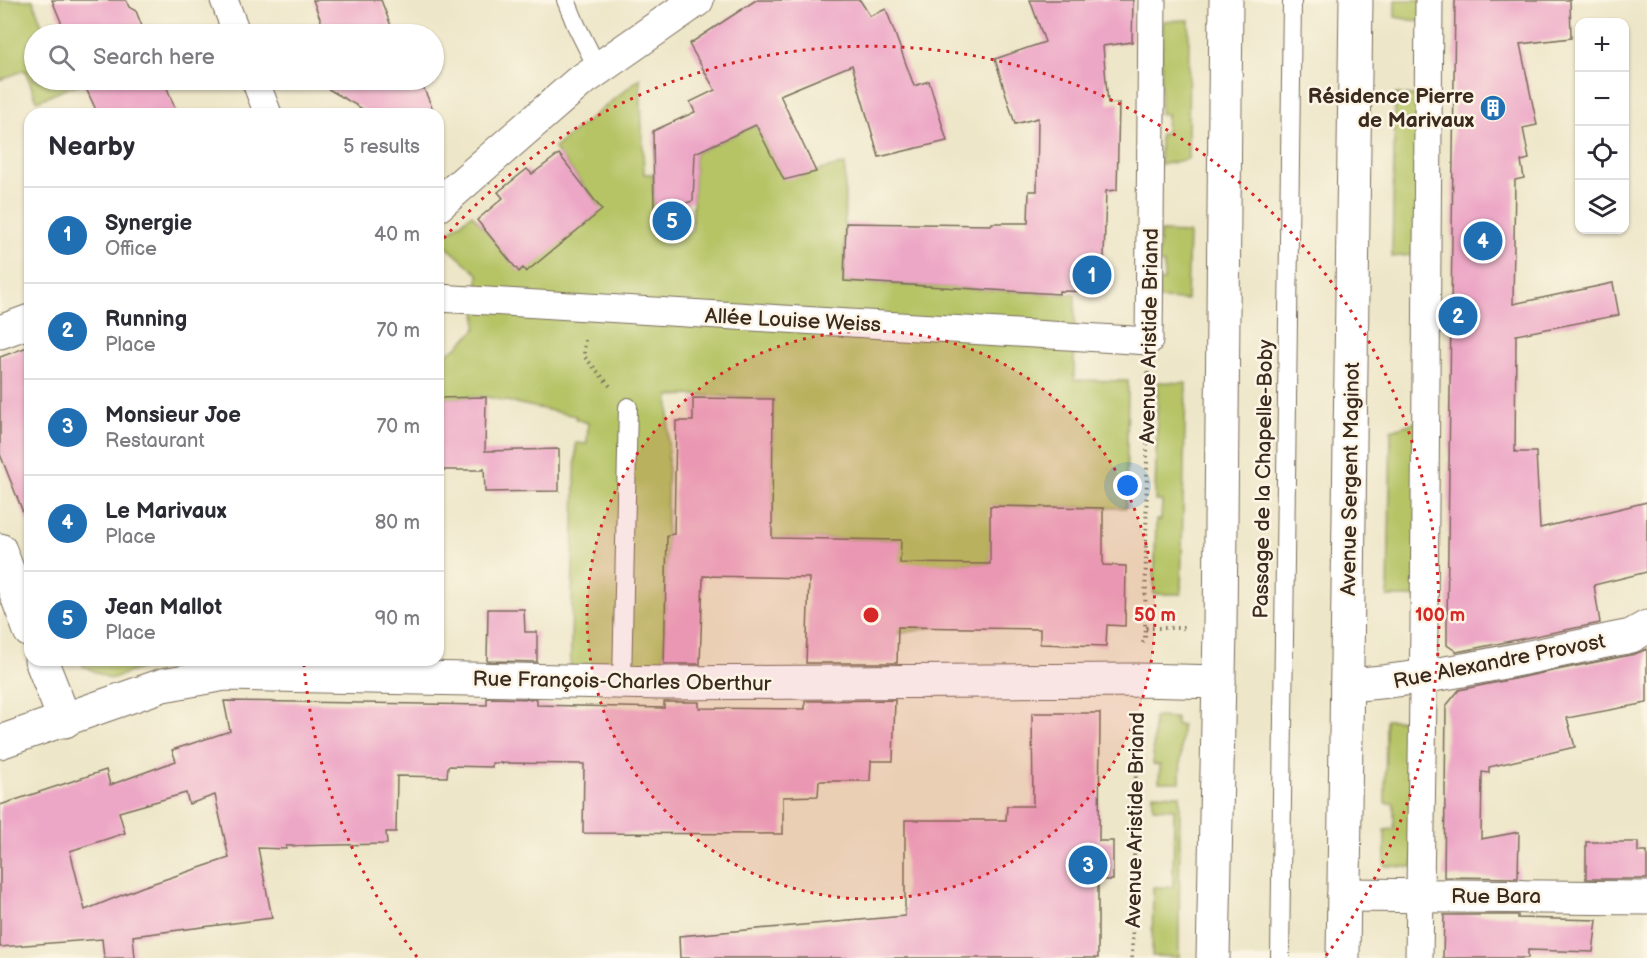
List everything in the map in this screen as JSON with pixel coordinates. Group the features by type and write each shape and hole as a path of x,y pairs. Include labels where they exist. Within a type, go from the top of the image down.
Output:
{"street":[{"path":"224,0 233,24"},
{"path":"444,200 578,83 697,0"},
{"name":"Avenue Aristide Briand","path":"1149,341 1152,0"},
{"path":"1213,958 1219,682 1226,0"},
{"name":"Avenue Sergent Maginot","path":"1343,958 1356,0"},
{"path":"1419,958 1429,0"},
{"path":"259,90 266,108"},
{"name":"Allée Louise Weiss","path":"444,298 1149,341"},
{"path":"0,332 24,323"},
{"path":"0,550 24,615"},
{"name":"Rue Alexandre Provost","path":"1347,685 1380,683 1423,676 1631,636 1647,627"},
{"path":"43,666 65,721"},
{"name":"Rue François-Charles Oberthur","path":"0,742 163,685 225,674 622,682 832,683 1137,680 1219,682"},
{"name":"Rue Bara","path":"1344,895 1647,898"}],"lane":[{"path":"566,0 598,69"},
{"name":"Passage de la Chapelle-Boby","path":"1280,958 1292,0"},
{"path":"622,682 628,407"}],"path":[{"path":"587,308 584,356 628,407"},
{"name":"Avenue Aristide Briand","path":"1132,958 1137,680 1138,658 1146,638 1149,341"},
{"path":"1146,628 1187,628"}],"green space":[{"path":"0,0 33,0 41,24 24,24 24,70 0,80"},
{"path":"1395,0 1424,0 1424,22 1395,17"},
{"path":"1189,20 1188,159 1160,165 1160,134 1166,133 1167,114 1160,114 1163,21"},
{"path":"640,78 644,174 653,174 654,235 692,231 695,153 756,125 784,179 845,164 844,281 1075,295 1074,380 1128,381 1126,508 991,506 990,564 936,564 934,627 898,634 900,540 772,538 773,399 669,396 664,683 570,681 576,443 587,444 588,423 576,419 576,416 488,397 444,398 444,356 476,329 478,274 444,244 444,236 472,214 519,271 523,268 526,271 599,212 599,205 554,148"},
{"path":"33,90 64,90 37,101"},
{"path":"1395,94 1422,97 1420,254 1392,257"},
{"path":"1160,232 1189,233 1187,300 1158,299 1159,281 1164,281 1164,264 1158,263"},
{"path":"1158,382 1186,383 1181,594 1154,594 1156,520 1161,520 1162,501 1155,501"},
{"path":"1419,421 1417,597 1388,597 1391,430"},
{"path":"83,666 148,666 110,679"},
{"path":"1154,717 1176,718 1176,725 1182,725 1180,782 1159,782 1160,765 1153,764"},
{"path":"1386,720 1413,720 1413,867 1385,866 1385,830 1394,829 1394,803 1385,803"},
{"path":"1153,794 1180,795 1179,957 1152,956 1153,887 1173,887 1174,809 1153,808"}],"building":[{"path":"52,0 126,0 129,7 136,11 141,24 62,24"},
{"path":"313,0 381,0 390,24 322,24"},
{"path":"756,0 860,0 870,16 886,9 914,86 929,81 947,141 879,157 852,65 780,95 816,172 784,180 756,125 695,153 693,201 654,212 653,131 695,112 690,102 715,90 689,44"},
{"path":"1030,0 1133,0 1132,42 1103,46 1108,104 1119,103 1117,190 1106,191 1103,292 1059,291 1059,294 844,281 846,223 991,225 992,223 1028,223 1029,191 1037,191 1038,118 1015,124 995,59 1045,42"},
{"path":"1455,0 1570,0 1571,38 1520,44 1537,125 1523,128 1529,159 1521,161 1524,178 1515,180 1513,304 1613,283 1619,315 1516,335 1515,452 1536,452 1540,528 1647,502 1647,572 1594,585 1600,623 1457,652 1447,645"},
{"path":"87,90 168,90 175,108 95,108"},
{"path":"330,90 424,90 432,108 361,108"},
{"path":"559,154 602,210 526,272 523,268 519,272 477,220 503,198 498,192 527,169 532,174"},
{"path":"24,348 24,515 0,454 0,357"},
{"path":"486,397 485,451 559,449 559,491 485,492 484,467 484,470 444,470 444,398"},
{"path":"693,398 773,399 772,538 901,540 900,563 990,564 990,506 1103,508 1103,565 1126,566 1125,626 1107,625 1106,646 1040,644 1040,629 898,627 897,663 806,663 809,578 703,576 700,664 664,664 667,535 674,534 676,421 693,421"},
{"path":"488,609 524,609 525,632 537,632 537,662 487,661"},
{"path":"1647,649 1647,703 1567,718 1575,747 1489,767 1489,773 1482,772 1481,839 1519,832 1518,878 1444,877 1446,706 1459,690 1635,654"},
{"path":"487,698 537,699 537,705 664,708 664,702 699,702 699,708 805,709 805,701 895,700 893,761 871,761 870,781 819,781 818,796 783,797 783,834 583,833 584,764 492,763 492,767 448,766 447,777 397,776 396,832 386,832 387,844 286,846 286,849 258,848 272,918 133,936 135,958 104,958 102,939 0,947 0,805 106,770 110,785 176,761 172,750 230,731 224,701 487,705","holes":["186,793 189,804 215,795 229,858 142,887 85,910 70,851 125,833 119,812"]},
{"path":"1032,713 1100,713 1099,841 1113,841 1113,880 1098,880 1098,958 680,958 679,936 905,916 905,820 1006,820 1007,806 1033,806"},
{"path":"1586,842 1638,842 1638,852 1647,852 1647,879 1586,879"},
{"path":"1444,915 1518,915 1518,918 1597,920 1593,952 1528,950 1528,958 1443,958"}],"place":[{"name":"Résidence Pierre de Marivaux","path":"1493,108"},
{"name":"Jean Mallot","path":"672,221"},
{"name":"Le Marivaux","path":"1483,241"},
{"name":"Synergie","path":"1092,275"},
{"name":"Running","path":"1458,316"},
{"name":"Monsieur Joe","path":"1088,865"}]}
